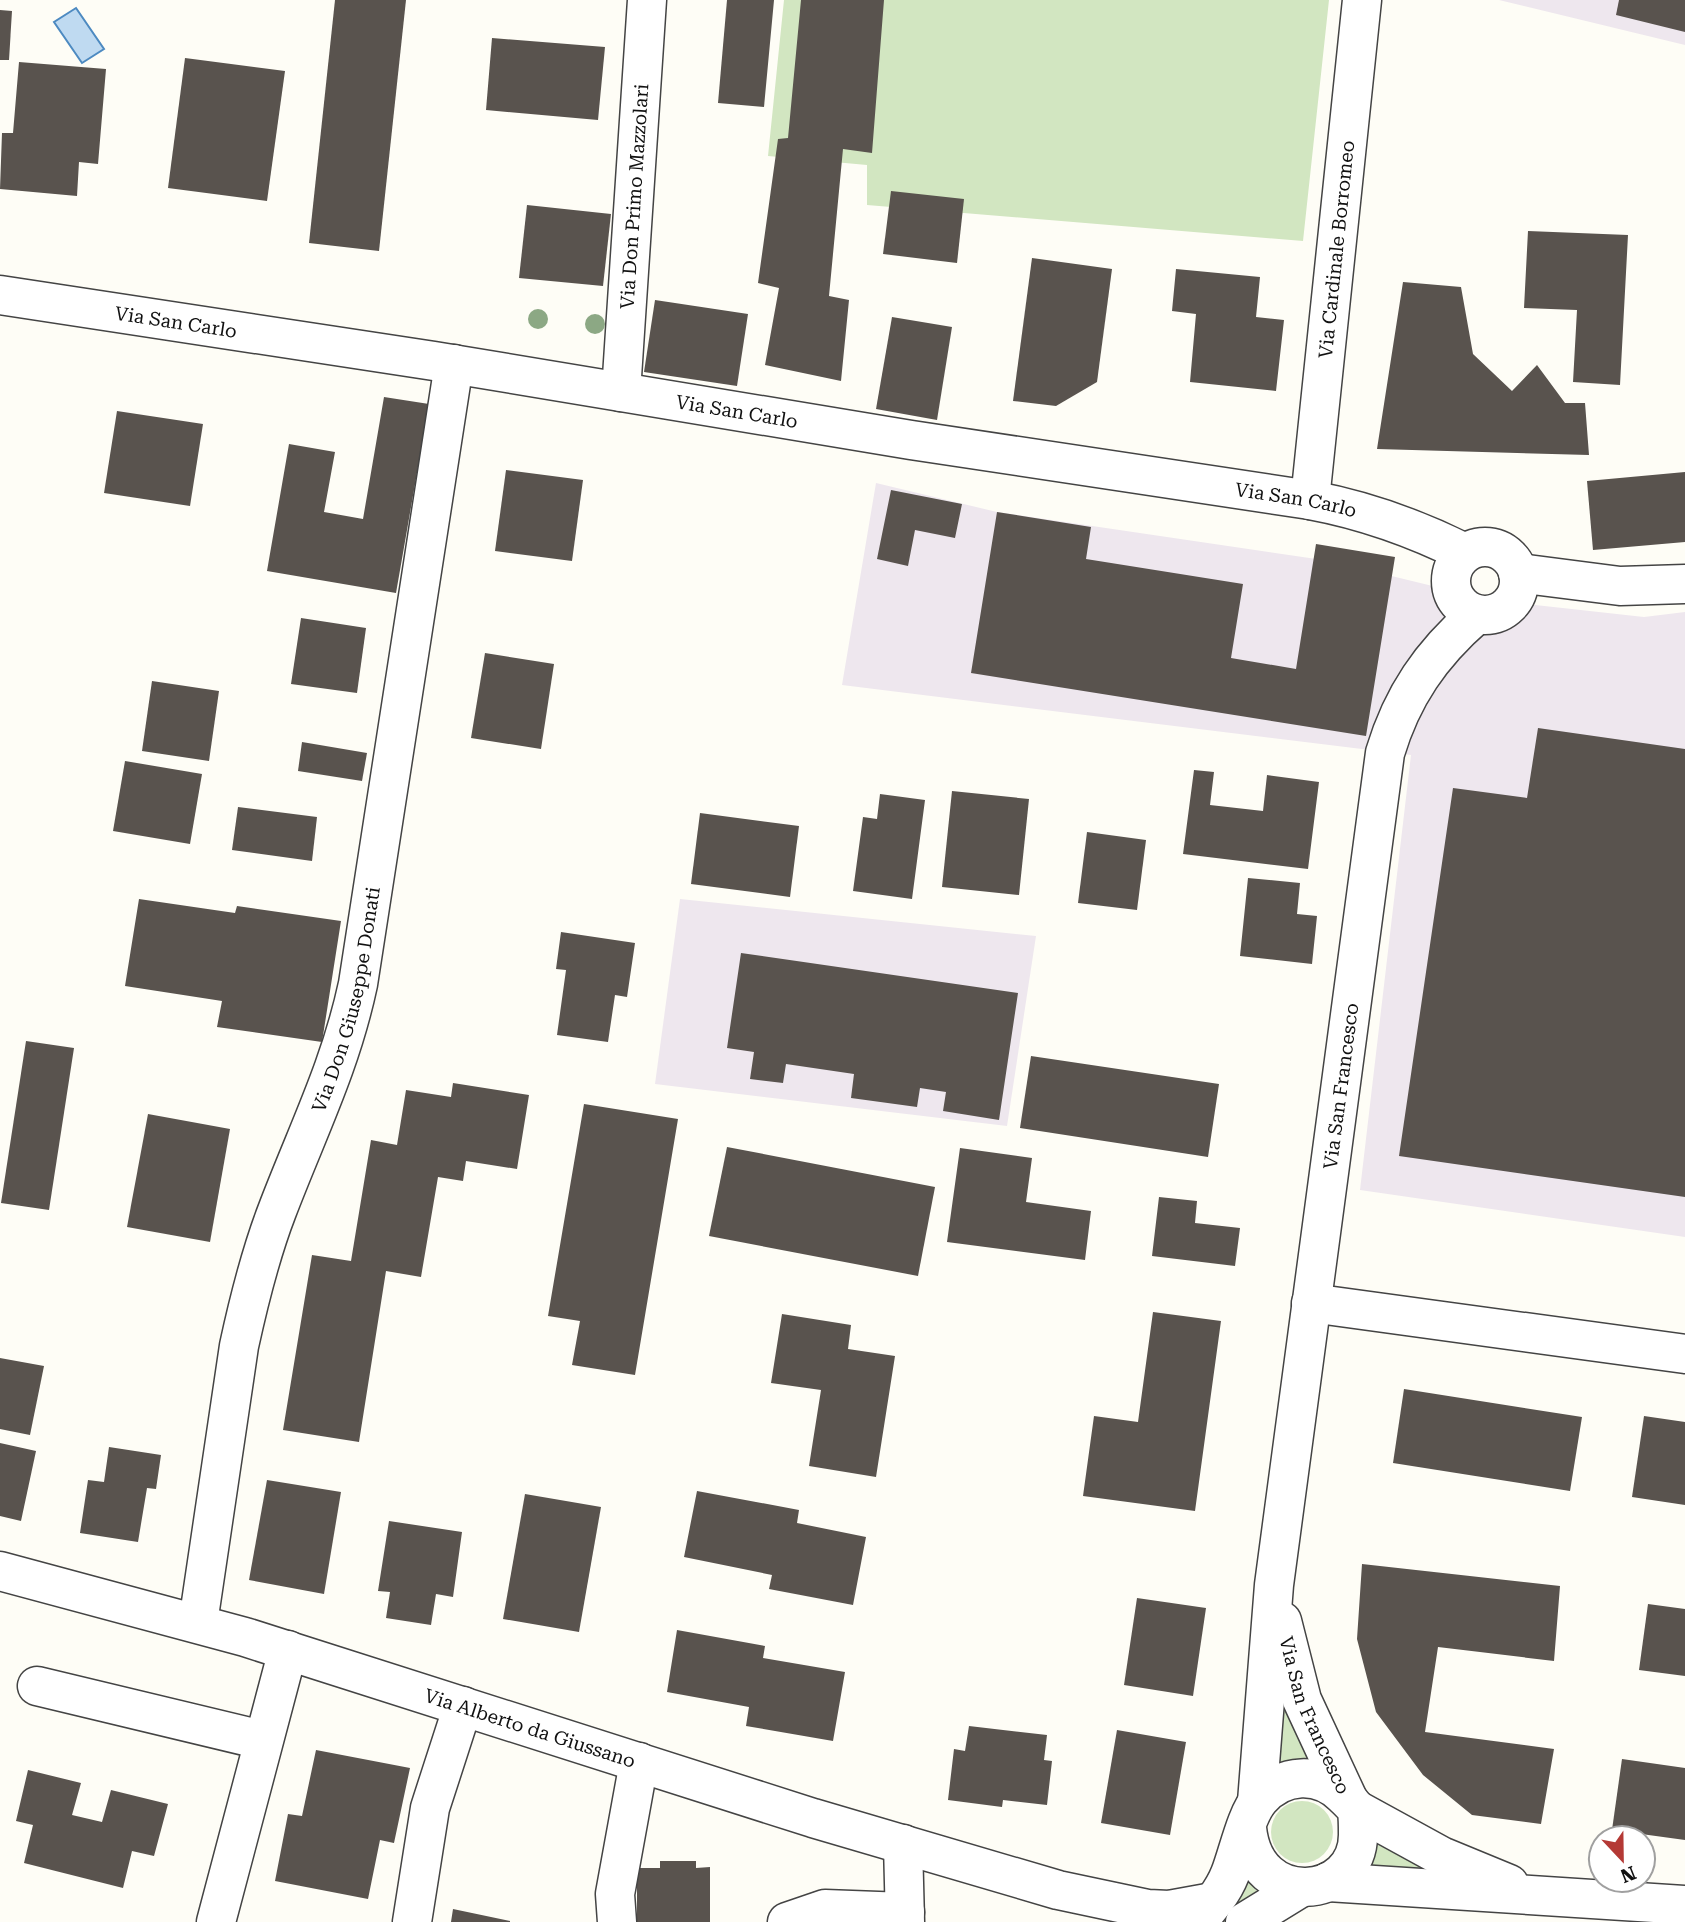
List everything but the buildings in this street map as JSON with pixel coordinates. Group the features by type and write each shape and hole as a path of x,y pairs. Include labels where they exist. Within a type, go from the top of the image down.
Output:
{"street":[{"name":"Via Don Primo Mazzolari","path":"621,392 647,0"},
{"name":"Via Cardinale Borromeo","path":"1310,500 1362,0"},
{"name":"Via San Carlo","path":"0,295 454,364 911,440 1310,500 1342,506 1402,525 1465,553"},
{"name":"Via Don Giuseppe Donati","path":"198,1623 239,1346 248,1304 276,1213 335,1073 352,1012 454,364"},
{"path":"1476,615 1462,607 1453,595 1451,580 1455,565 1465,553 1475,548 1496,549 1506,554 1518,573 1620,586 1685,584"},
{"name":"Via San Francesco","path":"1252,1815 1274,1585 1385,753 1403,701 1422,671 1440,649 1476,615 1490,615 1504,610 1514,600 1519,587 1518,573"},
{"path":"1311,1303 1685,1354"},
{"name":"Via Alberto da Giussano","path":"0,1571 198,1623 288,1650 639,1762 1058,1890 1139,1908 1205,1912"},
{"name":"Via San Francesco","path":"1274,1585 1302,1700 1320,1745 1353,1806"},
{"path":"216,1922 262,1740 288,1650"},
{"path":"37,1686 262,1740"},
{"path":"412,1922 430,1808 463,1706"},
{"path":"617,1922 615,1894 639,1762"},
{"path":"1205,1912 1229,1875 1252,1815 1270,1788 1287,1779 1308,1777 1336,1787 1353,1806 1441,1856 1534,1894"},
{"path":"1245,1922 1343,1871 1353,1856 1358,1837 1353,1806"},
{"path":"1252,1815 1249,1847 1265,1873 1274,1880 1314,1885 1534,1894 1685,1905"},
{"path":"787,1922 825,1909 905,1917 903,1844"},
{"name":"Via Alberto da Giussano","path":"1058,1890 1100,1913 1107,1922"}],"shaded area":[{"path":"1499,0 1685,0 1685,45"},
{"path":"876,483 997,512 1330,561 1490,600 1644,617 1685,612 1685,1237 1360,1190 1411,755 842,685"},
{"path":"680,899 1036,936 1007,1126 655,1084"}],"green space":[{"path":"784,0 1329,0 1303,241 867,205 867,165 768,156"},
{"path":"1276,1650 1315,1762 1270,1774"},
{"path":"1302,1801 1314,1803 1324,1810 1331,1820 1331,1844 1324,1854 1314,1861 1302,1863 1290,1861 1280,1854 1273,1844 1271,1832 1273,1820 1280,1810 1290,1803"},
{"path":"1372,1828 1465,1883 1356,1863"},
{"path":"1249,1879 1262,1900 1228,1922 1207,1922"}],"water":[{"path":"76,8 104,49 82,63 54,22"}]}
